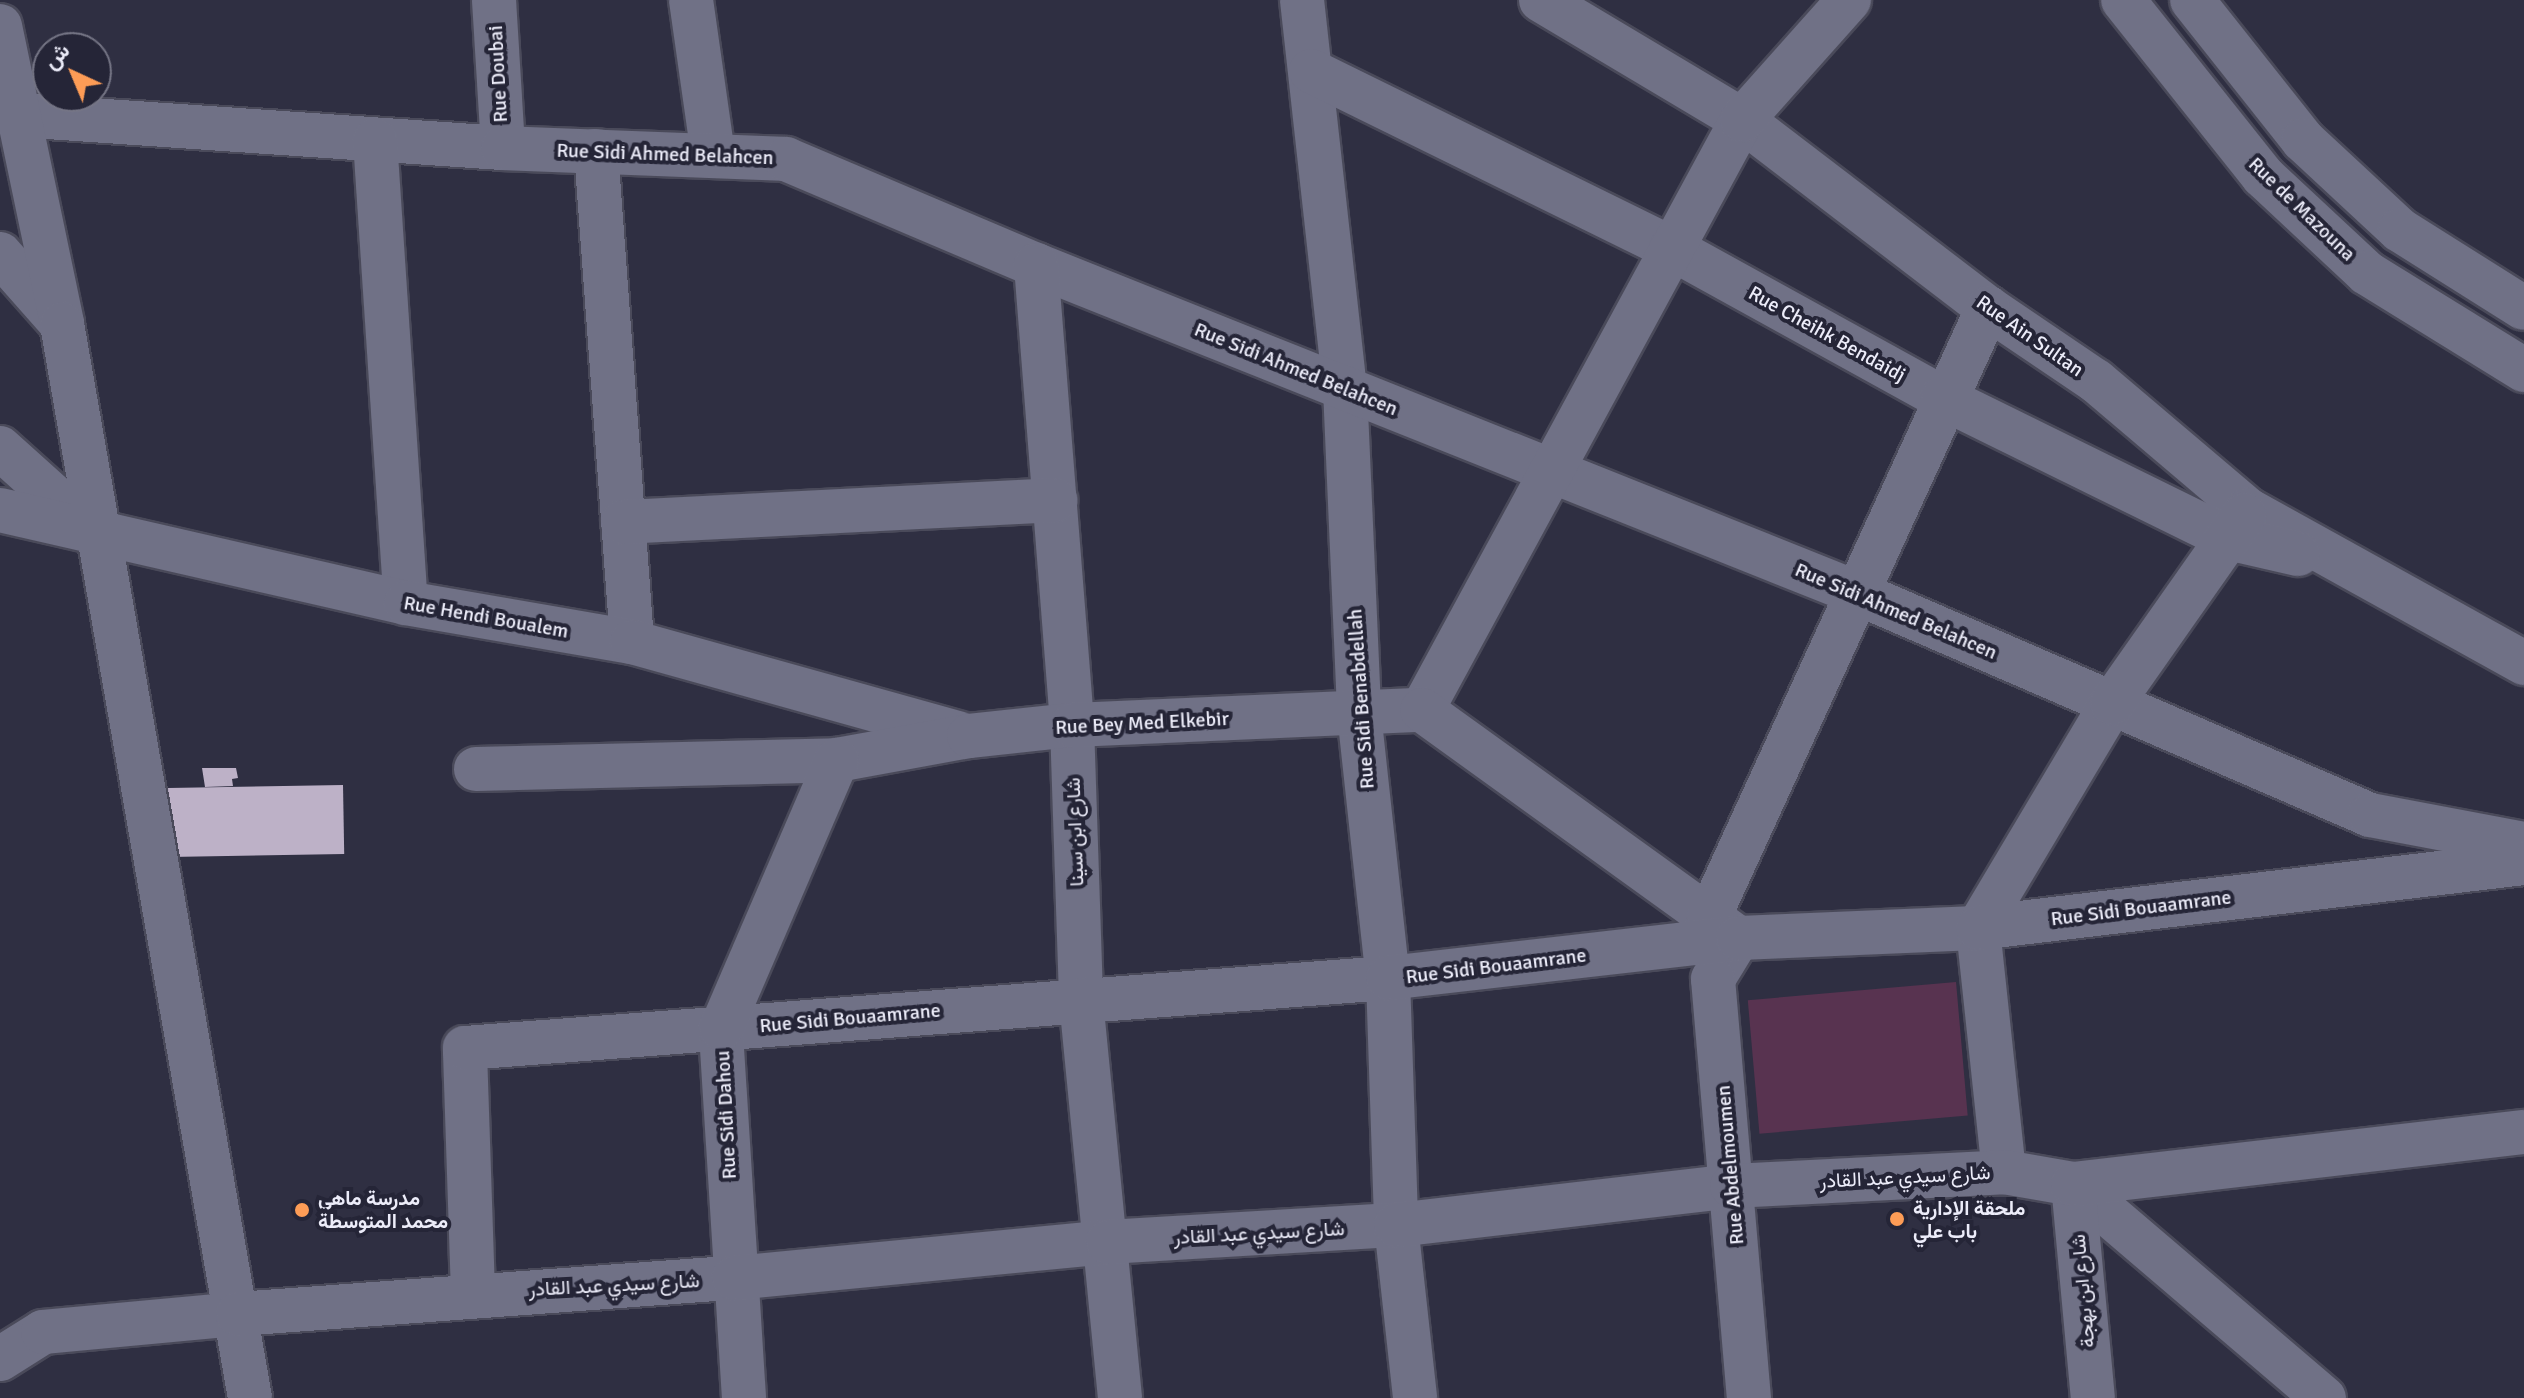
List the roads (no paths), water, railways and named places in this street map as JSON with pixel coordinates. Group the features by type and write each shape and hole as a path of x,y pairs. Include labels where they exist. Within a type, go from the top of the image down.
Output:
{"street":[{"name":"Rue Doubai","path":"494,0 503,148"},
{"path":"691,0 713,154"},
{"name":"Rue Sidi Benabdellah","path":"1302,0 1345,388 1359,713 1388,978 1396,1225 1415,1398"},
{"name":"Rue Ain Sultan","path":"1541,0 1742,120 1988,308 2096,381 2238,524"},
{"path":"1849,0 1742,120 1553,474 1422,710 1716,944 1855,592 1943,398 1988,308"},
{"name":"Rue de Mazouna","path":"2123,0 2263,176 2367,273 2524,370"},
{"path":"2192,0 2303,140 2400,230 2524,308"},
{"path":"0,26 9,105 62,324 96,534 238,1314 250,1398"},
{"name":"Rue Cheihk Bendaidj","path":"1311,71 1671,248 1943,398 2238,524 2355,568 2524,663"},
{"name":"Rue Sidi Ahmed Belahcen","path":"9,105 375,140 786,159 1036,265 1855,592 2370,815 2524,844"},
{"path":"375,140 406,603"},
{"path":"596,151 632,642"},
{"path":"0,254 62,324"},
{"name":"شارع ابن سينا","path":"1036,265 1072,725 1081,1000 1108,1242 1120,1398"},
{"path":"45,489 81,442"},
{"path":"0,448 96,534"},
{"path":"623,522 1055,500"},
{"name":"Rue Hendi Boualem","path":"0,510 406,603 632,642 969,736"},
{"path":"2004,1172 1978,928 2112,703 2238,524"},
{"name":"Rue Bey Med Elkebir","path":"476,769 837,760 969,736 1072,725 1422,710"},
{"name":"Rue Sidi Dahou","path":"744,1398 734,1278 721,1029 837,760"},
{"name":"Rue Sidi Bouaamrane","path":"473,1293 465,1048 1388,978 1716,944 1978,928 2524,863"},
{"name":"Rue Abdelmoumen","path":"1716,944 1749,1398"},
{"name":"شارع سيدي عبد القادر","path":"0,1359 43,1332 238,1314 473,1293 734,1278 1108,1242 1396,1225 1732,1186 2004,1172 2073,1184 2524,1132"},
{"path":"2073,1184 2324,1398"},
{"name":"شارع ابن بهجة","path":"2073,1184 2093,1398"}],"place":[{"name":"مدرسة ماهي محمد المتوسطة","path":"302,1210"},
{"name":"ملحقة الإدارية باب علي","path":"1897,1219"}]}
